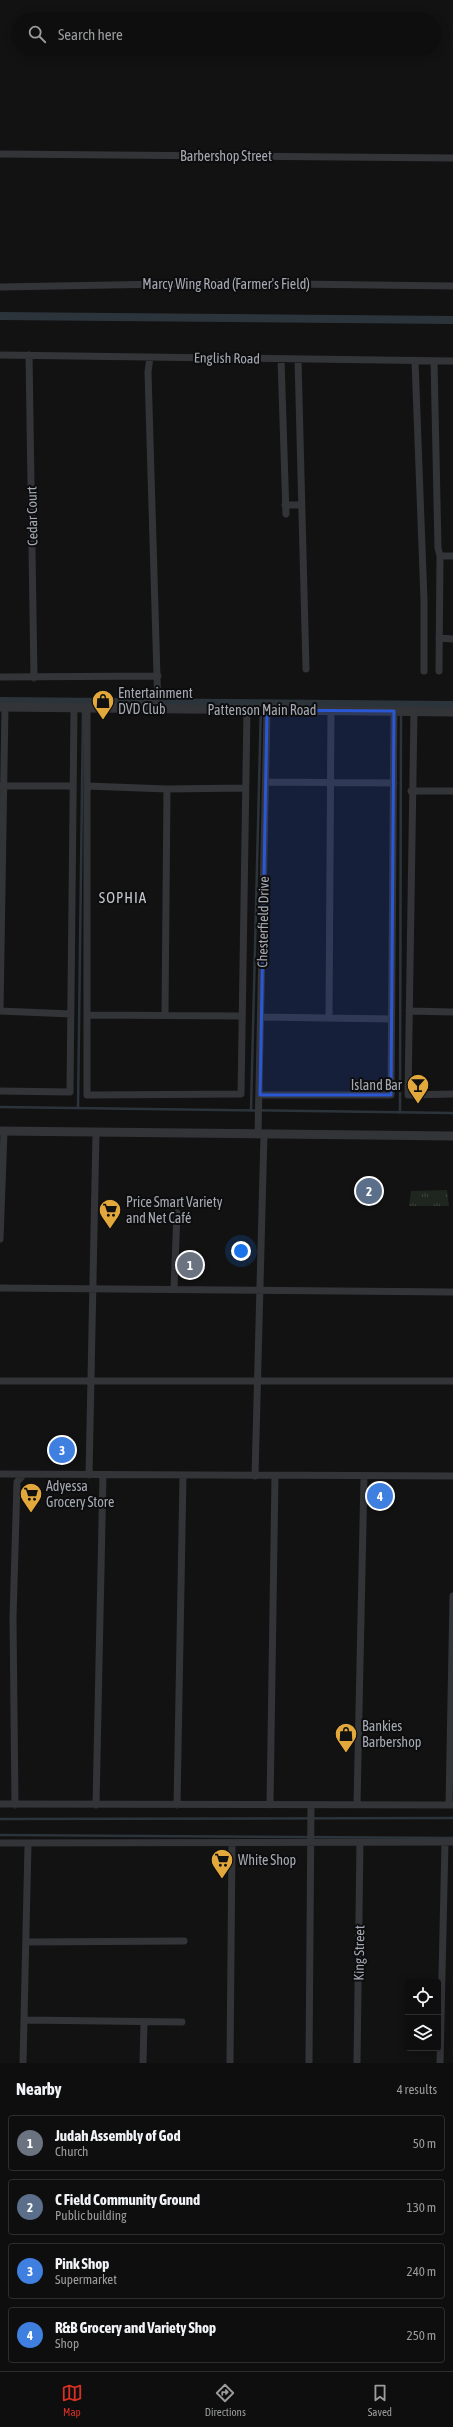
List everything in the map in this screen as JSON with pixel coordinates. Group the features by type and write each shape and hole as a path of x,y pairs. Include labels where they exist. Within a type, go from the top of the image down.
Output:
{"street":[{"name":"Barbershop Street","path":"0,154 453,158"},
{"name":"Marcy Wing Road (Farmer's Field)","path":"0,287 220,283 453,286"},
{"name":"English Road","path":"0,355 453,361"},
{"name":"Cedar Court","path":"29,355 34,678"},
{"path":"150,357 148,372 158,707"},
{"path":"281,359 286,514"},
{"path":"298,359 306,669"},
{"path":"416,361 424,600 424,671"},
{"path":"434,361 438,548 440,556 440,671"},
{"path":"285,506 301,505"},
{"path":"440,556 453,556"},
{"path":"439,638 453,638"},
{"path":"0,677 34,678 158,676"},
{"path":"3,707 0,1011 70,1014"},
{"name":"Pattenson Main Road","path":"3,707 158,707 247,710 453,712"},
{"path":"0,1091 70,1092 74,708"},
{"path":"88,708 88,1015 165,1014 241,1016"},
{"name":"Chesterfield Drive","path":"88,1015 87,1095 241,1094 241,1016 247,710"},
{"name":"Chesterfield Drive","path":"254,1476 267,710"},
{"path":"328,1018 331,711"},
{"path":"260,1095 391,1095 396,711"},
{"path":"413,712 408,1095 453,1094"},
{"path":"266,782 394,783"},
{"path":"2,786 72,786"},
{"path":"88,786 167,789 245,788"},
{"path":"165,1014 167,789"},
{"path":"411,791 453,791"},
{"path":"409,1011 453,1012"},
{"path":"261,1017 392,1019"},
{"path":"0,1239 2,1132 453,1136"},
{"path":"89,1475 96,1133"},
{"path":"174,1289 177,1213"},
{"path":"0,1288 93,1287 258,1292 453,1292"},
{"path":"0,1380 453,1381"},
{"path":"0,1474 453,1476"},
{"path":"15,1804 13,1618 17,1482 23,1475"},
{"path":"96,1805 103,1475"},
{"path":"177,1805 183,1476"},
{"path":"270,1805 274,1476"},
{"path":"357,1805 364,1476"},
{"path":"0,1804 451,1805 453,1596"},
{"path":"308,2063 311,1805"},
{"path":"230,2063 232,1842"},
{"name":"King Street","path":"357,2063 360,1842"},
{"path":"440,2063 445,1842"},
{"path":"0,1843 453,1842"},
{"path":"23,2063 28,1844"},
{"path":"26,1942 184,1942"},
{"path":"24,2020 182,2022"},
{"path":"143,2063 144,2022"}],"highlighted area":[{"path":"267,710 394,711 391,1095 260,1095"}],"green space":[{"path":"447,1190 449,1206 409,1206 411,1191"}],"waterway":[{"path":"0,316 453,320"},
{"path":"0,701 453,705"},
{"path":"251,1110 261,704"},
{"path":"400,1113 401,705"},
{"path":"78,1108 83,710"},
{"path":"0,1107 453,1113"},
{"path":"0,1819 453,1818"},
{"path":"0,1835 453,1838"}],"place":[{"name":"Entertainment DVD Club","path":"103,720"},
{"name":"Island Bar","path":"418,1104"},
{"name":"C Field Community Ground","path":"369,1191"},
{"name":"Price Smart Variety and Net Café","path":"110,1230"},
{"name":"Judah Assembly of God","path":"190,1265"},
{"name":"Pink Shop","path":"62,1450"},
{"name":"R&B Grocery and Variety Shop","path":"380,1496"},
{"name":"Adyessa Grocery Store","path":"31,1514"},
{"name":"Bankies Barbershop","path":"346,1754"},
{"name":"White Shop","path":"222,1880"}],"district":[{"name":"SOPHIA","path":"123,898"}]}
